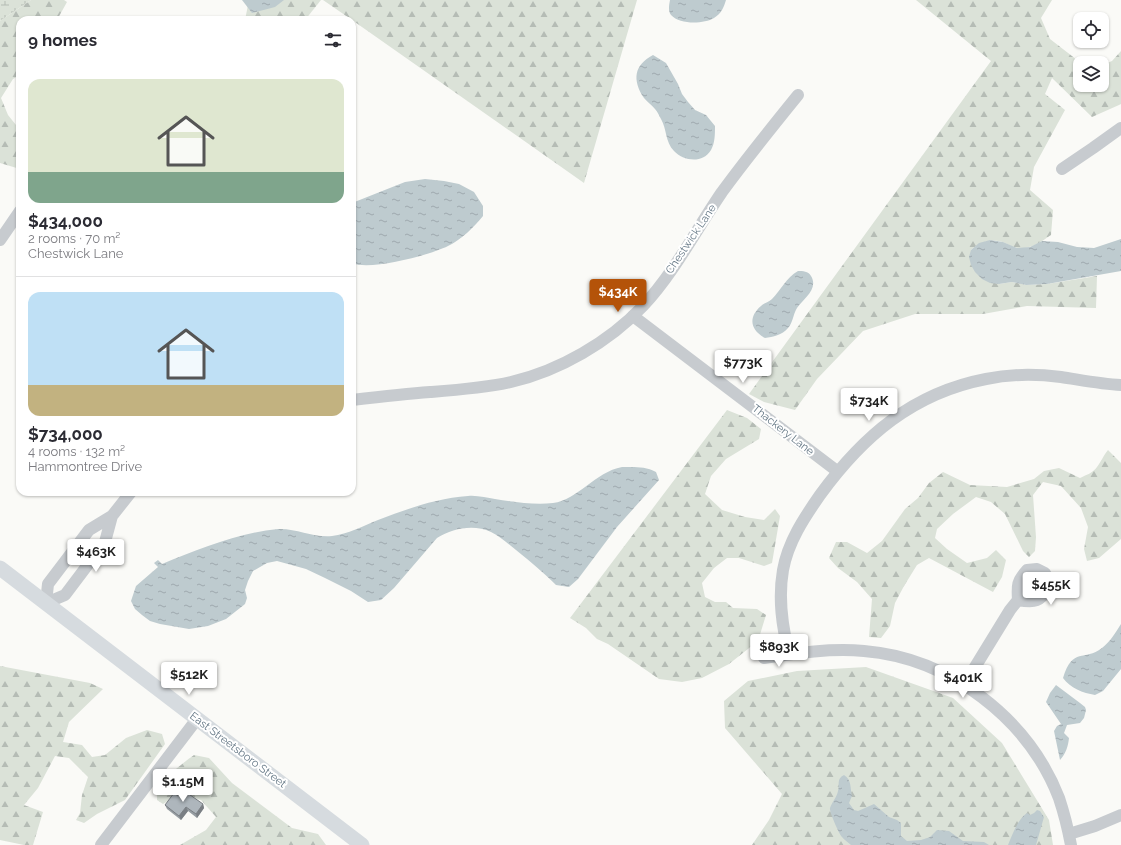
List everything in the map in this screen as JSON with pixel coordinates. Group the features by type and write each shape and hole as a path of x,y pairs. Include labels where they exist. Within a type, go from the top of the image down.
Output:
{"main road":[{"name":"East Streetsboro Street","path":"0,568 362,845"}],"street":[{"name":"Chestwick Lane","path":"356,400 472,388 512,382 574,358 595,346 644,306 666,278 722,193 753,150 798,95"},
{"path":"1062,169 1121,128"},
{"path":"0,240 16,217"},
{"name":"Thackery Lane","path":"633,316 837,471"},
{"path":"789,654 781,610 781,588 784,569 796,533 809,511 837,471 882,426 900,413 941,392 964,384 987,379 1005,376 1036,375 1121,385"},
{"path":"46,603 48,584 52,578 89,530 112,516 128,496"},
{"path":"46,603 65,594 105,542 112,516"},
{"path":"964,685 1010,610 1018,600"},
{"path":"764,658 789,654 850,650 879,652 921,663 964,685 999,712 1027,743 1042,766 1059,798 1070,839 1121,815"},
{"path":"101,845 197,719"}],"green space":[{"path":"0,0 31,0 0,21"},
{"path":"31,0 64,0 67,2 59,16 16,16 16,77 13,79 1,98 8,115 16,125 16,168 0,163 0,21"},
{"path":"249,0 321,0 308,16 246,16"},
{"path":"323,0 637,0 584,183 356,23 356,16 346,16"},
{"path":"916,0 1052,0 1041,18 1050,39 1073,57 1073,92 1109,92 1109,62 1121,51 1121,104 1092,117 1052,78 1045,94 1065,110 1034,167 1030,190 1053,210 1051,235 1035,245 1026,248 1012,247 1000,241 987,241 979,244 971,250 999,284 1012,282 1026,285 1047,284 1097,276 1096,308 1027,306 983,314 915,314 863,331 817,379 795,410 764,402 749,394 991,61"},
{"path":"727,410 747,418 761,429 759,439 726,459 711,476 705,494 722,510 745,517 764,520 775,509 780,516 772,563 764,566 739,558 727,558 714,568 702,583 705,597 715,602 726,602 733,608 757,609 766,615 758,641 729,664 702,678 682,682 659,679 608,644 597,639 586,628 570,618"},
{"path":"1108,450 1121,463 1121,539 1099,558 1087,561 1084,549 1088,527 1081,508 1061,486 1043,482 1033,495 1036,537 1035,551 1029,557 1023,551 1005,514 991,502 976,497 953,514 937,529 935,538 947,549 967,563 987,558 996,550 1006,560 1002,577 993,592 929,558 917,565 904,586 895,603 890,626 881,638 869,637 872,599 857,582 838,568 829,558 836,542 847,542 867,553 882,541 905,509 918,498 929,483 943,472 970,485 1007,487 1034,479 1044,471 1059,468 1080,478 1089,474 1095,469"},
{"path":"0,666 90,683 103,689 69,722 63,742 82,745 92,757 105,755 126,738 147,730 162,734 165,744 125,800 97,814 84,823 76,820 80,813 82,795 88,777 69,758 55,756 38,788 24,805 43,812 33,845 24,845 0,840"},
{"path":"866,667 953,698 1002,743 1049,820 1053,845 752,845 769,820 782,794 725,728 724,701 748,681 797,671"},
{"path":"194,755 209,758 232,783 292,828 318,834 326,845 180,845 206,830 216,817 201,800 178,795 163,804 157,800 158,790 164,781 184,762"}],"water":[{"path":"242,0 284,0 275,7 252,13"},
{"path":"670,0 726,0 722,10 714,18 698,22 686,22 680,21 671,15 669,10"},
{"path":"653,55 666,63 682,94 688,102 695,110 706,115 715,126 711,150 703,157 693,160 688,159 682,157 674,151 669,144 663,123 658,113 644,98 640,91 637,79 639,68 642,63"},
{"path":"425,179 459,184 474,192 483,206 483,216 462,237 439,250 386,264 356,264 356,201 405,182"},
{"path":"1121,239 1121,271 1047,284 1026,285 1012,282 999,284 990,283 982,279 975,272 969,257 971,250 979,243 990,240 1003,242 1017,248 1030,247 1042,241 1058,242 1077,247 1094,248"},
{"path":"798,271 810,274 813,281 812,289 797,308 788,328 780,334 765,338 756,331 752,323 754,315 761,306 775,296 787,281"},
{"path":"622,467 639,467 652,470 656,472 659,480 617,527 578,579 569,587 556,585 532,563 504,540 494,534 478,528 464,528 437,538 394,588 381,600 368,602 351,591 306,569 277,561 267,563 253,571 245,590 247,598 245,604 226,619 208,626 189,629 150,621 135,609 131,601 136,586 158,567 154,563 158,560 162,564 204,547 233,538 278,529 292,530 318,536 338,535 350,532 411,508 456,497 475,496 524,503 553,503 571,497 603,474"},
{"path":"1121,624 1121,669 1103,691 1095,695 1086,693 1069,685 1063,678 1071,662 1075,658 1096,652 1105,646"},
{"path":"1056,685 1085,707 1086,710 1084,718 1080,723 1067,725 1064,733 1069,738 1068,744 1060,760 1054,731 1057,726 1061,724 1046,702"},
{"path":"844,775 850,782 852,796 849,803 854,810 858,811 874,804 889,817 901,823 901,836 907,841 921,840 930,837 937,830 949,831 963,841 984,842 989,845 851,845 841,835 830,810 839,788 839,780"},
{"path":"1037,810 1040,811 1044,817 1036,845 1008,845 1021,819 1027,813 1030,815"}],"building":[{"path":"183,790 203,804 196,814 186,807 179,816 165,805 174,793 178,796"}]}
